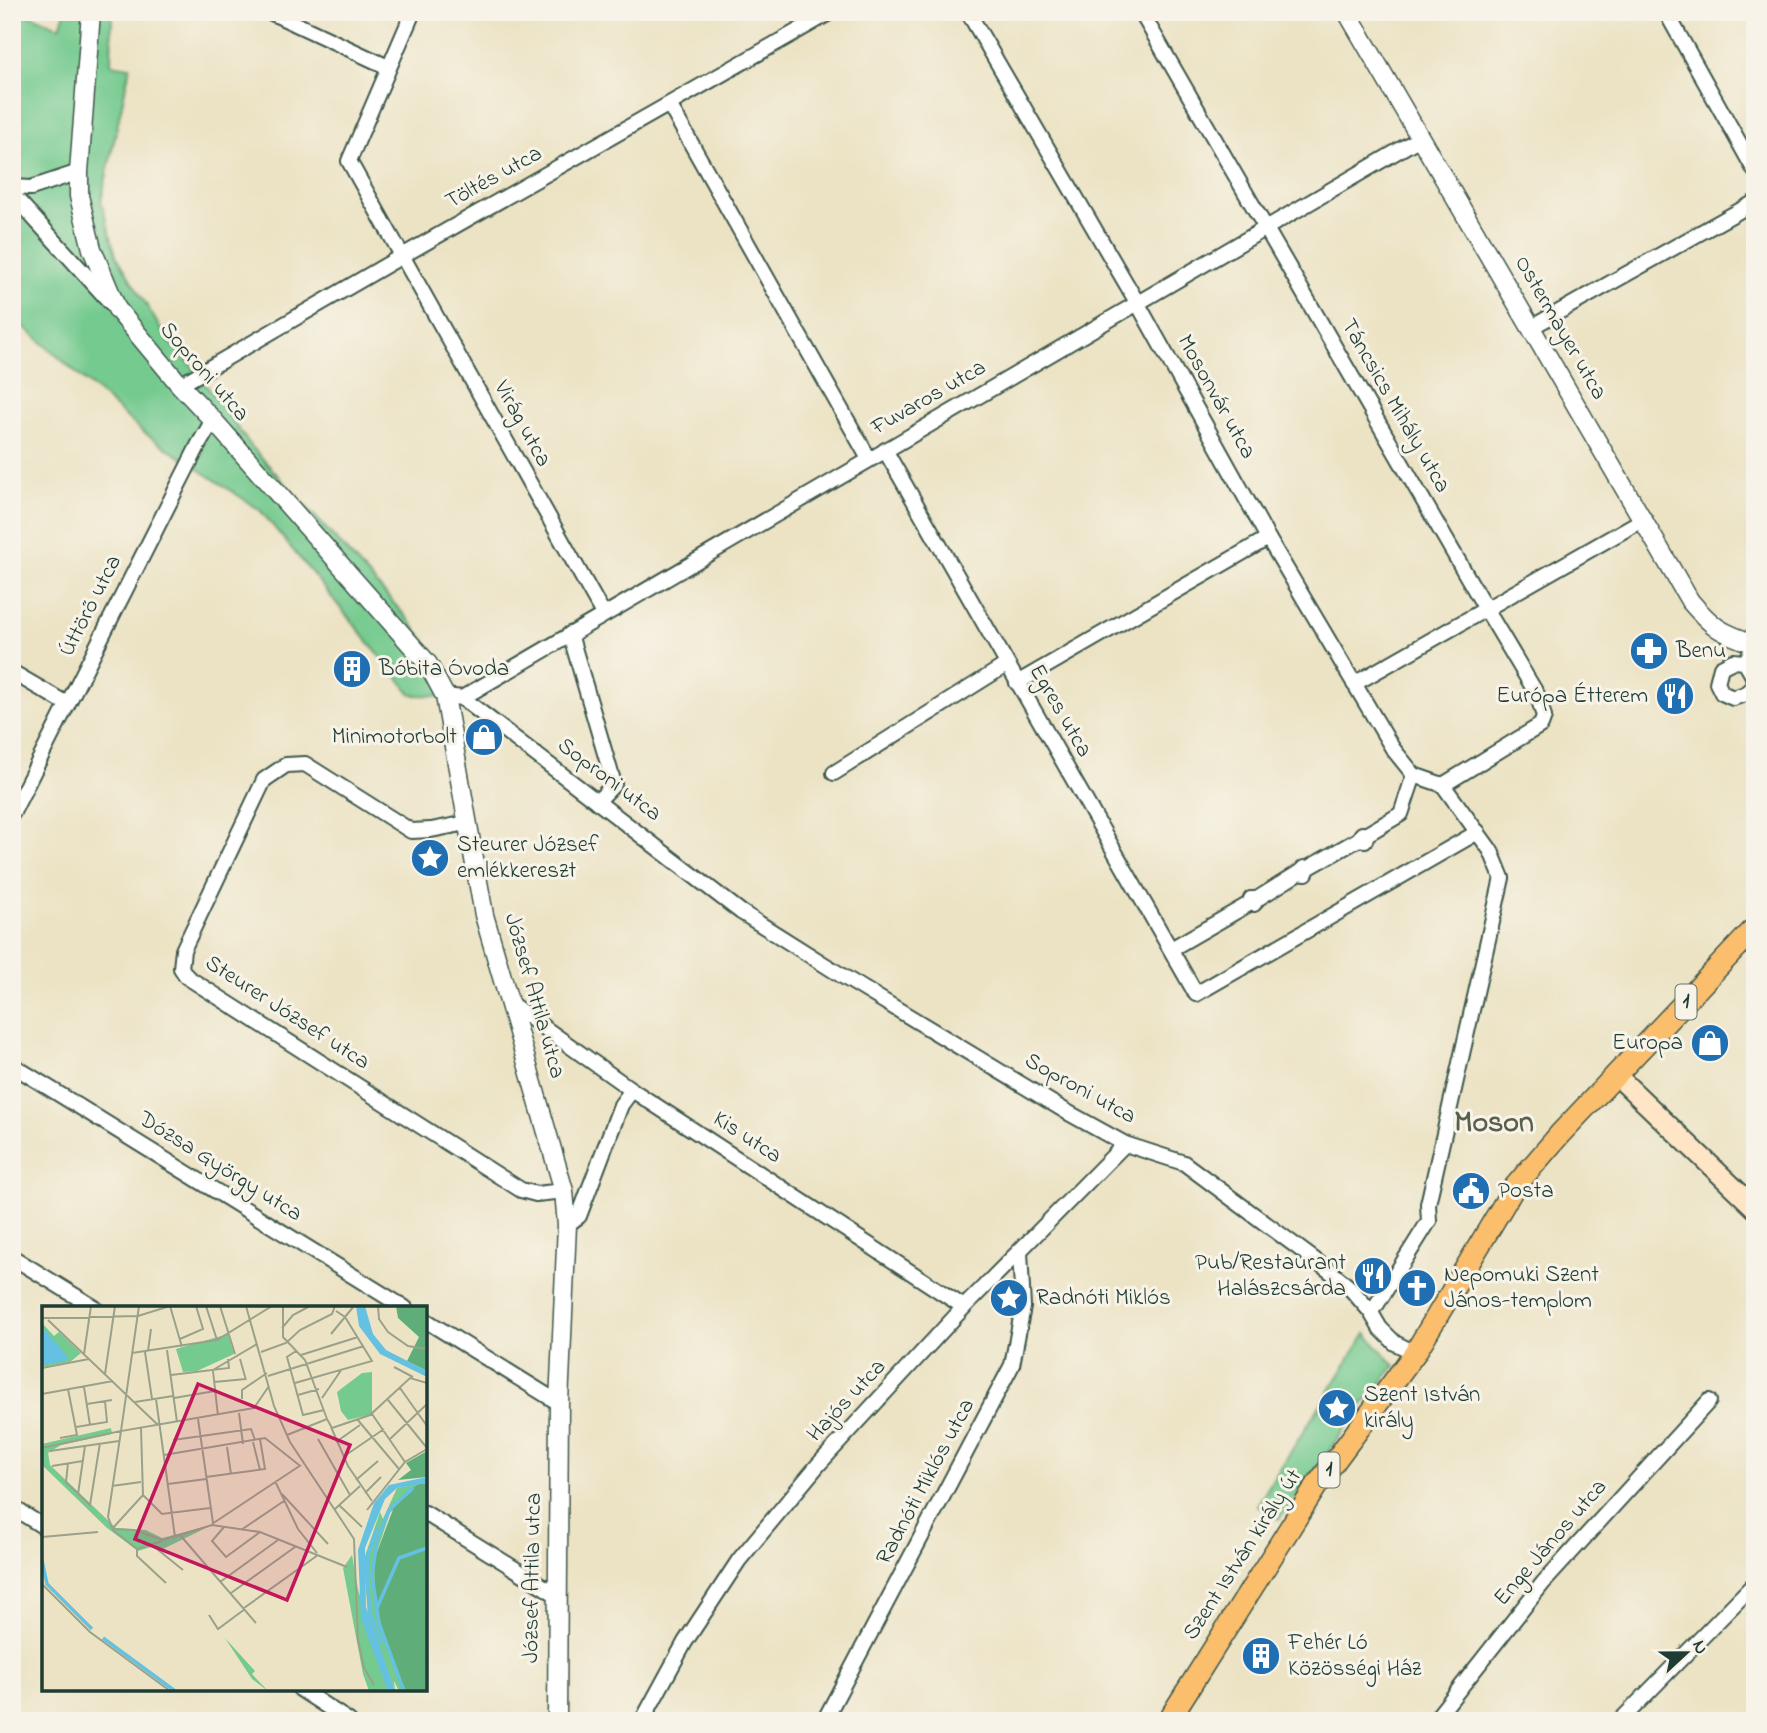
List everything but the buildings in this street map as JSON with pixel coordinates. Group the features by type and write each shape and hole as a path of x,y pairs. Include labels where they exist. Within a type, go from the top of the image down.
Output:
{"main road":[{"name":"Szent István király út","path":"1168,1721 1317,1485 1415,1353 1513,1189 1560,1134 1755,928"},
{"path":"1616,1075 1755,1208"}],"street":[{"name":"Soproni utca","path":"91,12 79,196 85,226 117,309 180,385 214,420 454,697 741,912 927,1028 1125,1144 1184,1163 1331,1272 1350,1288 1370,1311 1380,1328 1395,1343 1415,1353"},
{"path":"270,12 388,67 413,12"},
{"name":"Töltés utca","path":"180,385 831,12"},
{"name":"Mosonvár utca","path":"968,12 1138,304 1268,538 1394,749 1414,775"},
{"name":"Táncsics Mihály utca","path":"1141,12 1538,696 1544,717 1541,725 1443,785"},
{"name":"Ostermayer utca","path":"1347,12 1690,601 1708,623 1730,636 1755,645"},
{"path":"1666,12 1755,171"},
{"name":"Virág utca","path":"388,67 349,161 603,614"},
{"path":"670,106 869,459"},
{"name":"Fuvaros utca","path":"454,697 570,634 1420,138"},
{"path":"12,187 31,188 79,173"},
{"path":"12,194 117,309"},
{"path":"1532,327 1755,202"},
{"name":"Úttörő utca","path":"12,814 199,444 214,420"},
{"name":"Egres utca","path":"885,450 1196,994 1478,832"},
{"path":"1354,684 1644,519"},
{"path":"1017,683 1268,538"},
{"path":"570,634 614,785 597,802"},
{"path":"1745,662 1755,645"},
{"path":"1733,661 1745,662 1754,676 1754,686 1745,694 1733,698 1722,693 1717,683 1721,667 1733,661"},
{"path":"834,773 1006,665"},
{"path":"12,672 67,704"},
{"name":"József Attila utca","path":"454,697 467,822 484,915 550,1135 564,1192 567,1225 559,1403 557,1721"},
{"name":"Steurer József utca","path":"467,822 411,831 305,764 286,765 264,780 183,950 181,968 187,977 521,1190 536,1194 564,1192"},
{"path":"1171,949 1401,814 1414,775 1443,785 1491,851 1502,878 1428,1204 1429,1221 1370,1311"},
{"name":"Kis utca","path":"508,1002 632,1090 964,1307"},
{"name":"Dózsa György utca","path":"12,1065 402,1306"},
{"path":"567,1225 579,1216 621,1105 632,1090"},
{"name":"Hajós utca","path":"642,1721 685,1642 739,1560 818,1465 964,1307 1125,1144"},
{"name":"Radnóti Miklós utca","path":"824,1721 1012,1366 1023,1307 1020,1252"},
{"path":"12,1256 92,1306"},
{"path":"427,1321 559,1403"},
{"name":"Enge János utca","path":"1434,1721 1543,1583 1709,1401"},
{"path":"12,1507 42,1526"},
{"path":"427,1514 557,1595"},
{"path":"1624,1720 1753,1587"},
{"path":"302,1691 349,1721"}],"green space":[{"path":"12,12 22,12 60,27 65,12 112,12 111,64 130,67 101,201 116,255 167,339 191,365 251,446 408,619 451,674 445,696 412,695 260,510 143,432 12,316"},
{"path":"1366,1333 1395,1366 1363,1404 1279,1519 1257,1505"}],"place":[{"name":"Benu","path":"1649,651"},
{"name":"Bóbita Óvoda","path":"352,669"},
{"name":"Európa Étterem","path":"1675,696"},
{"name":"Minimotorbolt","path":"484,737"},
{"name":"Steurer József emlékkereszt","path":"430,858"},
{"name":"Europa","path":"1710,1043"},
{"name":"Posta","path":"1471,1191"},
{"name":"Pub/Restaurant Halászcsárda","path":"1373,1276"},
{"name":"Nepomuki Szent János-templom","path":"1417,1288"},
{"name":"Radnóti Miklós","path":"1009,1298"},
{"name":"Szent István király","path":"1337,1408"},
{"name":"Fehér Ló Közösségi Ház","path":"1261,1656"}],"district":[{"name":"Moson","path":"1494,1124"}]}
